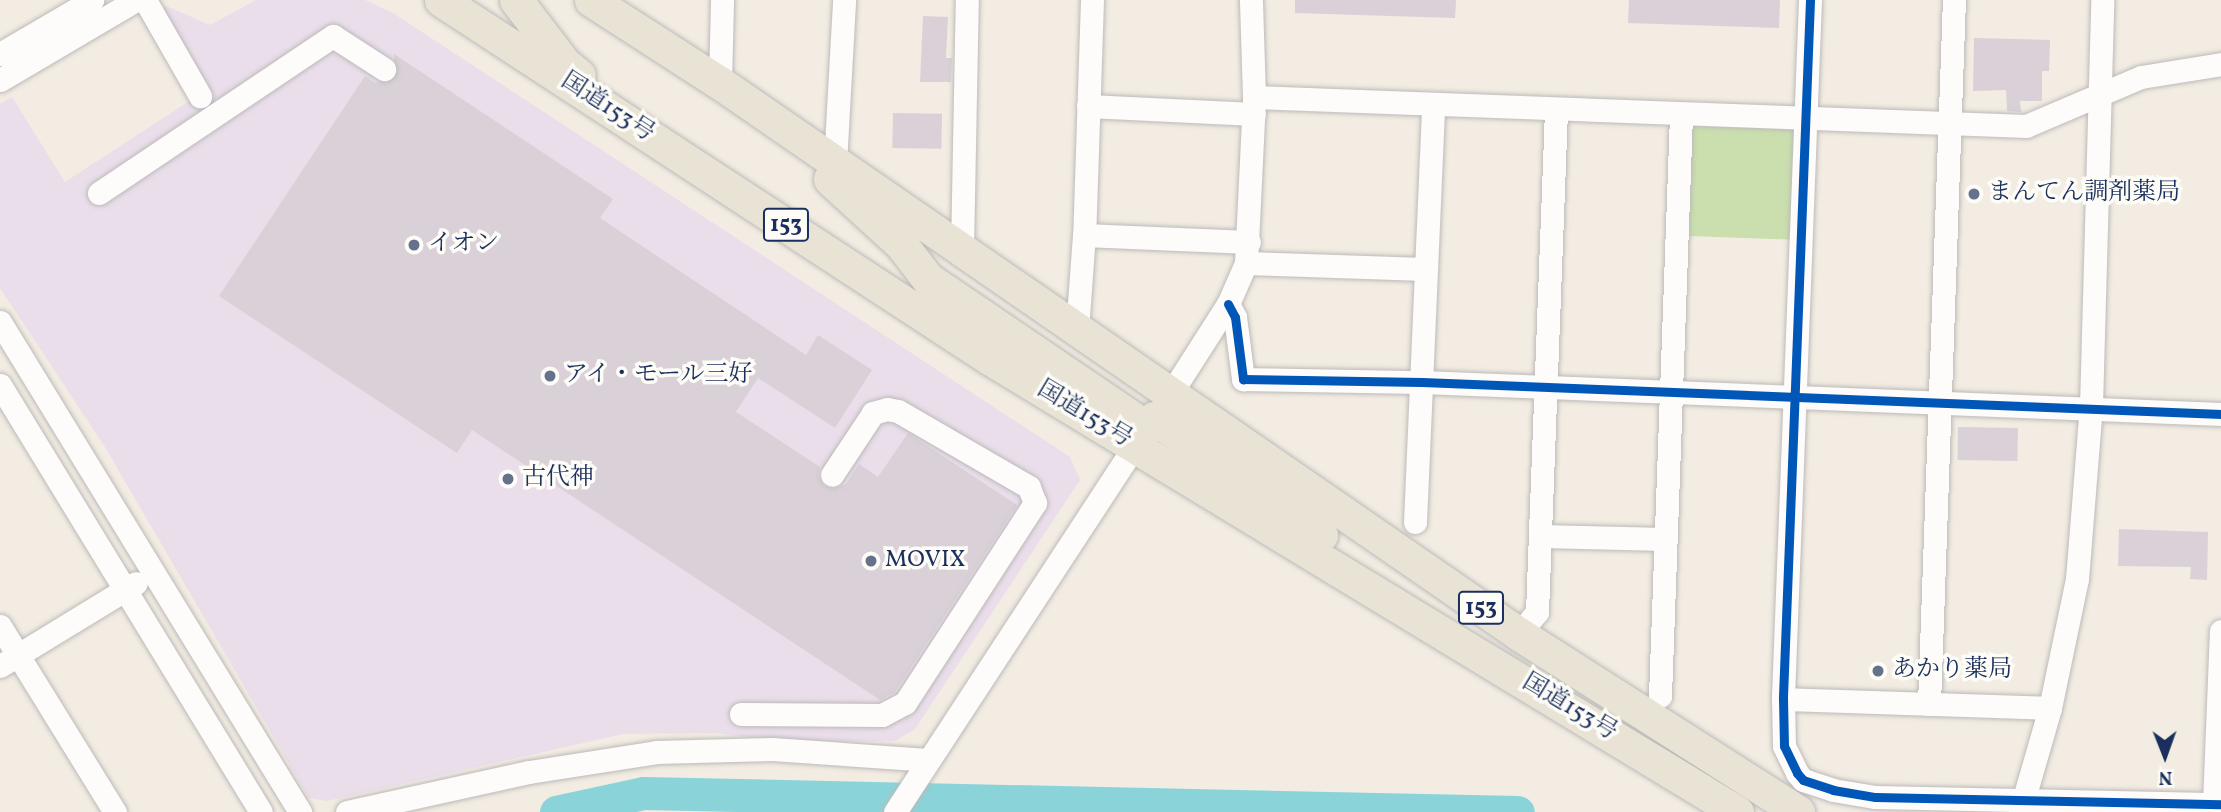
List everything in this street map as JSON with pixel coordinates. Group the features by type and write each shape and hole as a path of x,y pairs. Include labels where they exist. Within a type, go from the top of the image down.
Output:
{"highway":[{"name":"国道153号","path":"441,0 989,358 1152,422 1519,634 1796,799"},
{"name":"153","path":"516,0 564,63 688,161"},
{"name":"国道153号","path":"591,0 720,83 1077,330 1152,422 1332,542 1395,604 1737,812"},
{"name":"153","path":"802,140 836,187 901,244 928,279 1152,422"}],"street":[{"path":"0,54 92,0"},
{"path":"0,80 136,0"},
{"path":"145,0 200,96"},
{"path":"720,83 722,0"},
{"path":"835,163 844,0"},
{"path":"962,250 967,0"},
{"path":"1077,330 1084,235 1092,0"},
{"path":"895,812 1228,304 1247,253 1254,105 1251,0"},
{"path":"1810,0 1783,699 1784,746 1796,799 1875,797 2022,806 2217,804 2221,631"},
{"path":"1929,704 1943,402 1955,0"},
{"path":"2022,806 2050,708 2077,579 2091,406 2102,0"},
{"path":"99,193 333,36 384,69"},
{"path":"1088,106 1433,106 2026,127 2098,92 2141,77 2221,64"},
{"path":"1415,522 1433,106"},
{"path":"1519,634 1537,612 1542,536 1556,110"},
{"path":"1660,696 1681,115"},
{"path":"1084,235 1424,269"},
{"path":"1228,304 1235,317 1243,379 1422,382 1545,389 2091,406 2221,414"},
{"path":"0,323 300,812"},
{"path":"0,385 261,812"},
{"path":"741,714 882,715 905,703 1035,503 1029,487 898,411 887,409 873,412 832,475"},
{"path":"1542,536 1664,539"},
{"path":"9,661 153,571"},
{"path":"0,626 9,661 115,812"},
{"path":"1783,699 2050,708"},
{"path":"347,812 529,772 656,752 772,749 928,760"}],"shaded area":[{"path":"256,0 365,0 393,13 1070,457 1080,480 915,729 895,741 782,742 718,733 623,734 327,801 309,798 105,447 0,288 0,104 12,97 65,182 191,100 141,17 166,6 210,25"}],"green space":[{"path":"1692,126 1799,130 1795,240 1688,236"}],"building":[{"path":"1295,0 1456,0 1455,18 1295,13"},
{"path":"1629,0 1780,0 1779,28 1628,23"},
{"path":"923,16 948,17 946,58 952,58 951,82 920,82"},
{"path":"1974,38 2050,40 2049,71 2042,71 2042,101 2020,101 2021,112 2007,111 2006,90 1973,91"},
{"name":"アイ・モール三好","path":"394,54 613,199 600,218 806,355 818,335 872,370 835,428 758,378 736,412 820,467 818,475 824,486 832,489 846,484 859,464 878,477 908,433 1017,505 895,692 880,700 472,430 457,453 219,296 365,76 375,83 395,77"},
{"path":"893,113 942,114 941,149 892,148"},
{"path":"1958,427 2018,428 2017,461 1957,460"},
{"path":"2119,529 2208,532 2207,580 2190,579 2191,567 2118,566"}],"waterway":[{"path":"556,812 644,793 1518,812"}],"cycle path":[{"path":"1810,0 1783,698 1784,746 1797,773 1803,780 1833,790 1875,797 2221,804"},
{"path":"1228,304 1235,317 1243,379 1422,382 2221,414"}],"place":[{"name":"まんてん調剤薬局","path":"1974,194"},
{"name":"イオン","path":"414,245"},
{"name":"アイ・モール三好","path":"550,376"},
{"name":"古代神","path":"508,479"},
{"name":"MOVIX","path":"871,561"},
{"name":"あかり薬局","path":"1878,671"}]}
